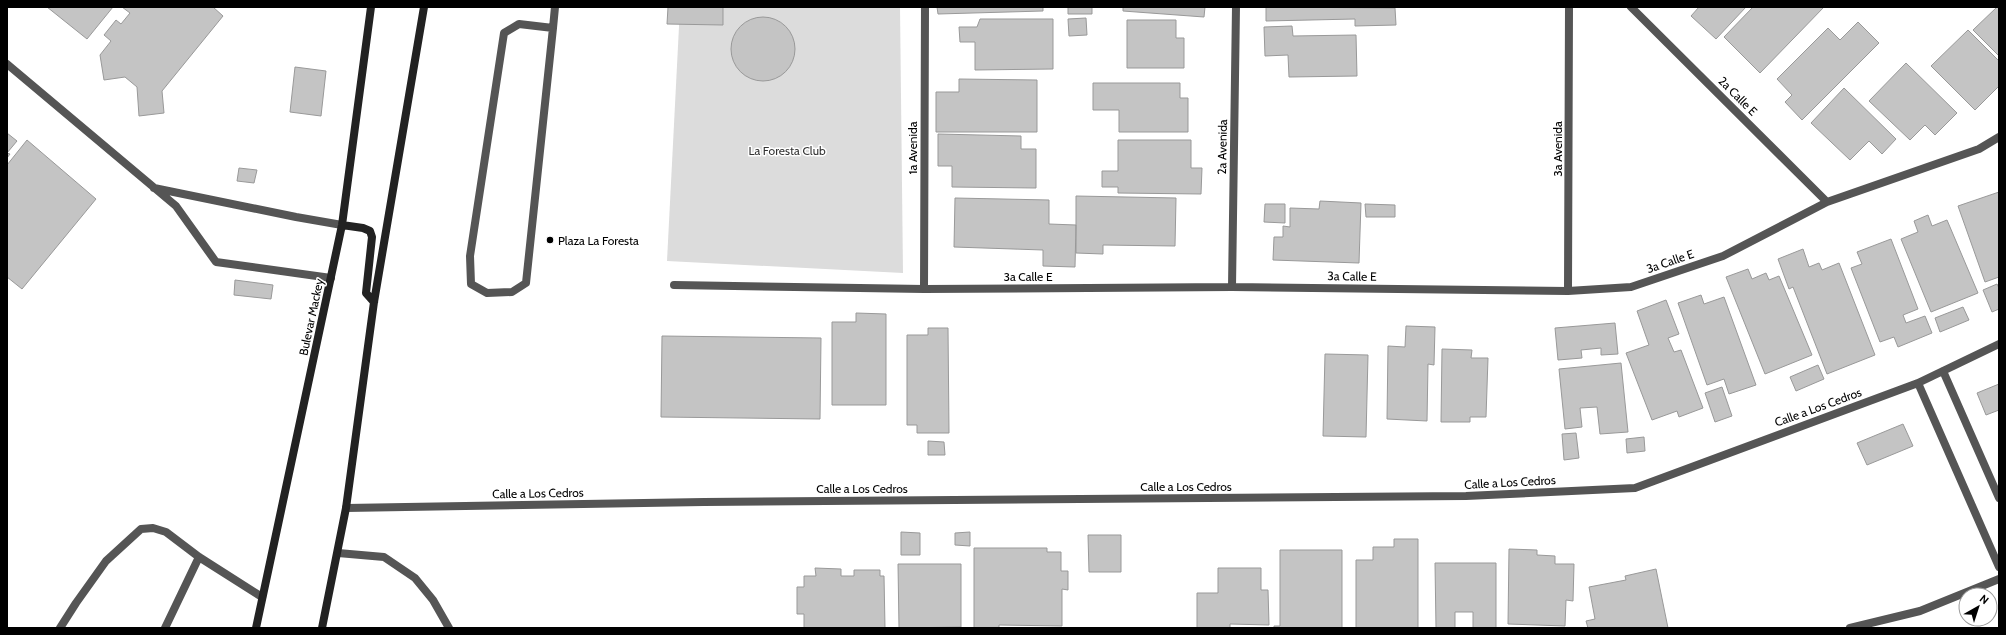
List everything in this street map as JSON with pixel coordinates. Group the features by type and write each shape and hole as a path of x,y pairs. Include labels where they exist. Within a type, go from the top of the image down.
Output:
{"main road":[{"name":"Bulevar Mackey","path":"256,628 342,225 371,7"},
{"path":"322,628 346,508 374,302 424,7"},
{"path":"342,225 363,228 370,231 372,237 366,293 374,302"}],"street":[{"path":"552,28 519,24 504,34 470,256 471,284 487,293 512,292 526,283 555,7"},
{"name":"1a Avenida","path":"924,289 925,7"},
{"name":"2a Avenida","path":"1232,287 1236,7"},
{"name":"3a Avenida","path":"1568,291 1569,7"},
{"name":"2a Calle E","path":"1631,7 1827,202"},
{"path":"7,64 176,206 216,262 331,278"},
{"name":"3a Calle E","path":"674,285 924,289 1232,287 1568,291 1631,287 1723,256 1827,202 1979,150 1999,137"},
{"path":"154,188 342,225"},
{"name":"Calle a Los Cedros","path":"346,508 712,502 1466,496 1635,488 1918,383 1999,344"},
{"path":"1943,371 1999,498"},
{"path":"1918,383 1999,567"},
{"path":"60,628 106,561 141,530 153,528 166,532 199,557 262,597"},
{"path":"338,553 384,557 415,578 433,600 450,628"},
{"path":"165,628 199,557"},
{"path":"1850,628 1920,611 1999,579"}],"green space":[{"name":"La Foresta Club","path":"680,7 900,7 903,273 667,261"}],"building":[{"path":"47,7 113,7 87,39"},
{"path":"122,7 213,7 223,16 162,91 164,113 139,116 137,87 125,77 104,80 100,55 111,41 104,35 116,20 121,24 130,13"},
{"path":"668,7 723,7 723,25 667,24"},
{"path":"937,7 1043,7 1043,11 938,14"},
{"path":"1068,7 1092,7 1092,14 1068,14"},
{"path":"1123,7 1205,7 1204,17 1123,11"},
{"path":"1266,7 1395,8 1396,25 1355,26 1355,19 1266,21"},
{"path":"1699,7 1746,7 1716,39 1691,16"},
{"path":"1753,7 1824,7 1760,73 1724,37"},
{"path":"1997,7 1999,7 1999,56 1973,30"},
{"path":"763,17 775,20 786,26 792,37 795,49 792,61 786,72 775,78 763,81 751,78 740,72 734,61 731,49 734,37 740,26 751,20"},
{"path":"1086,18 1087,35 1069,36 1068,19"},
{"path":"980,19 1053,19 1053,69 975,70 975,42 960,42 959,27 977,27"},
{"path":"1127,20 1176,20 1176,38 1184,38 1184,68 1127,68"},
{"path":"1858,22 1879,43 1802,120 1785,102 1792,95 1777,79 1828,28 1840,40"},
{"path":"1292,26 1293,36 1356,35 1357,76 1289,77 1288,55 1265,56 1264,27"},
{"path":"1968,30 1999,61 1999,86 1975,110 1931,66"},
{"path":"1906,63 1957,113 1935,135 1925,125 1910,140 1869,101"},
{"path":"295,67 326,71 321,116 290,112"},
{"path":"959,79 1037,80 1037,132 936,132 936,92 959,92"},
{"path":"1093,83 1180,83 1180,98 1188,98 1188,132 1119,132 1119,110 1093,110"},
{"path":"1844,88 1896,139 1882,154 1869,141 1850,160 1811,123"},
{"path":"7,133 17,141 7,153"},
{"path":"938,134 1021,136 1021,149 1036,149 1036,188 952,187 952,166 938,166"},
{"path":"27,140 96,199 22,289 7,277 7,165"},
{"path":"1118,140 1191,140 1191,168 1202,168 1201,194 1118,193 1118,187 1102,187 1102,171 1118,171"},
{"path":"239,168 257,170 254,183 237,181"},
{"path":"1999,192 1999,277 1985,282 1958,206"},
{"path":"1076,196 1176,198 1175,246 1103,245 1103,254 1076,253"},
{"path":"955,198 1049,200 1049,224 1076,225 1075,267 1043,266 1043,250 954,247"},
{"path":"1320,201 1361,203 1359,263 1273,260 1274,237 1283,237 1283,226 1290,227 1290,208 1319,209"},
{"path":"1265,204 1285,204 1285,223 1264,222"},
{"path":"1365,204 1395,205 1395,217 1366,217"},
{"path":"1928,215 1932,226 1947,220 1978,293 1931,312 1901,239 1918,232 1914,221"},
{"path":"1891,239 1918,309 1903,315 1906,323 1925,316 1932,333 1898,347 1894,337 1880,342 1851,268 1862,264 1857,252"},
{"path":"1803,249 1809,267 1819,263 1822,270 1839,263 1875,355 1827,374 1793,287 1789,289 1778,259"},
{"path":"1748,269 1752,279 1766,273 1769,280 1779,276 1812,355 1765,374 1726,277"},
{"path":"235,280 273,285 271,299 234,295"},
{"path":"1997,284 1999,288 1999,309 1992,312 1983,290"},
{"path":"1701,295 1704,304 1724,297 1756,385 1729,394 1724,379 1707,385 1678,303"},
{"path":"1666,300 1679,334 1668,338 1674,352 1681,350 1703,408 1679,417 1677,411 1652,420 1626,353 1649,345 1637,311"},
{"path":"1963,307 1969,320 1940,332 1935,318"},
{"path":"856,313 886,314 886,405 832,405 832,322 856,322"},
{"path":"1615,323 1618,354 1601,355 1601,348 1581,350 1582,358 1558,360 1555,328"},
{"path":"1406,326 1435,327 1434,365 1428,364 1427,421 1387,419 1388,346 1405,347"},
{"path":"928,328 948,328 949,433 917,433 917,425 907,425 907,335 928,335"},
{"path":"662,336 821,338 820,419 661,417"},
{"path":"1442,349 1472,350 1471,358 1488,358 1486,417 1470,417 1470,422 1441,422"},
{"path":"1325,354 1368,355 1366,437 1323,436"},
{"path":"1621,363 1628,432 1600,434 1597,407 1580,408 1582,427 1565,429 1559,369"},
{"path":"1818,365 1824,379 1796,391 1790,377"},
{"path":"1999,384 1999,410 1986,415 1977,393"},
{"path":"1722,387 1732,416 1715,422 1705,393"},
{"path":"1903,424 1913,446 1867,465 1857,443"},
{"path":"1576,433 1579,458 1564,460 1562,434"},
{"path":"1644,437 1645,451 1627,453 1626,439"},
{"path":"928,441 944,442 945,455 928,455"},
{"path":"901,532 920,533 920,555 901,555"},
{"path":"970,532 970,546 955,545 955,533"},
{"path":"1088,535 1121,535 1121,572 1089,572"},
{"path":"1394,539 1418,539 1418,628 1356,628 1356,560 1373,560 1373,547 1394,547"},
{"path":"974,548 1047,548 1047,552 1061,552 1061,571 1068,571 1068,590 1062,589 1062,626 999,625 999,628 974,628"},
{"path":"1509,549 1537,550 1537,555 1555,556 1555,564 1574,564 1573,601 1566,600 1565,626 1508,624"},
{"path":"1280,550 1342,550 1342,628 1274,628 1274,626 1280,626"},
{"path":"1435,563 1496,563 1496,628 1473,628 1473,612 1455,612 1455,628 1436,628"},
{"path":"898,564 961,564 961,627 899,628"},
{"path":"815,568 841,569 841,576 854,576 854,570 880,570 880,576 884,576 885,628 804,628 804,614 797,614 797,587 804,587 804,576 816,576"},
{"path":"1218,568 1261,568 1261,590 1268,590 1269,625 1230,624 1230,628 1197,628 1197,593 1218,593"},
{"path":"1656,569 1668,628 1588,628 1586,621 1595,619 1589,587 1626,580 1625,576"}],"place":[{"name":"Plaza La Foresta","path":"550,240"}]}
